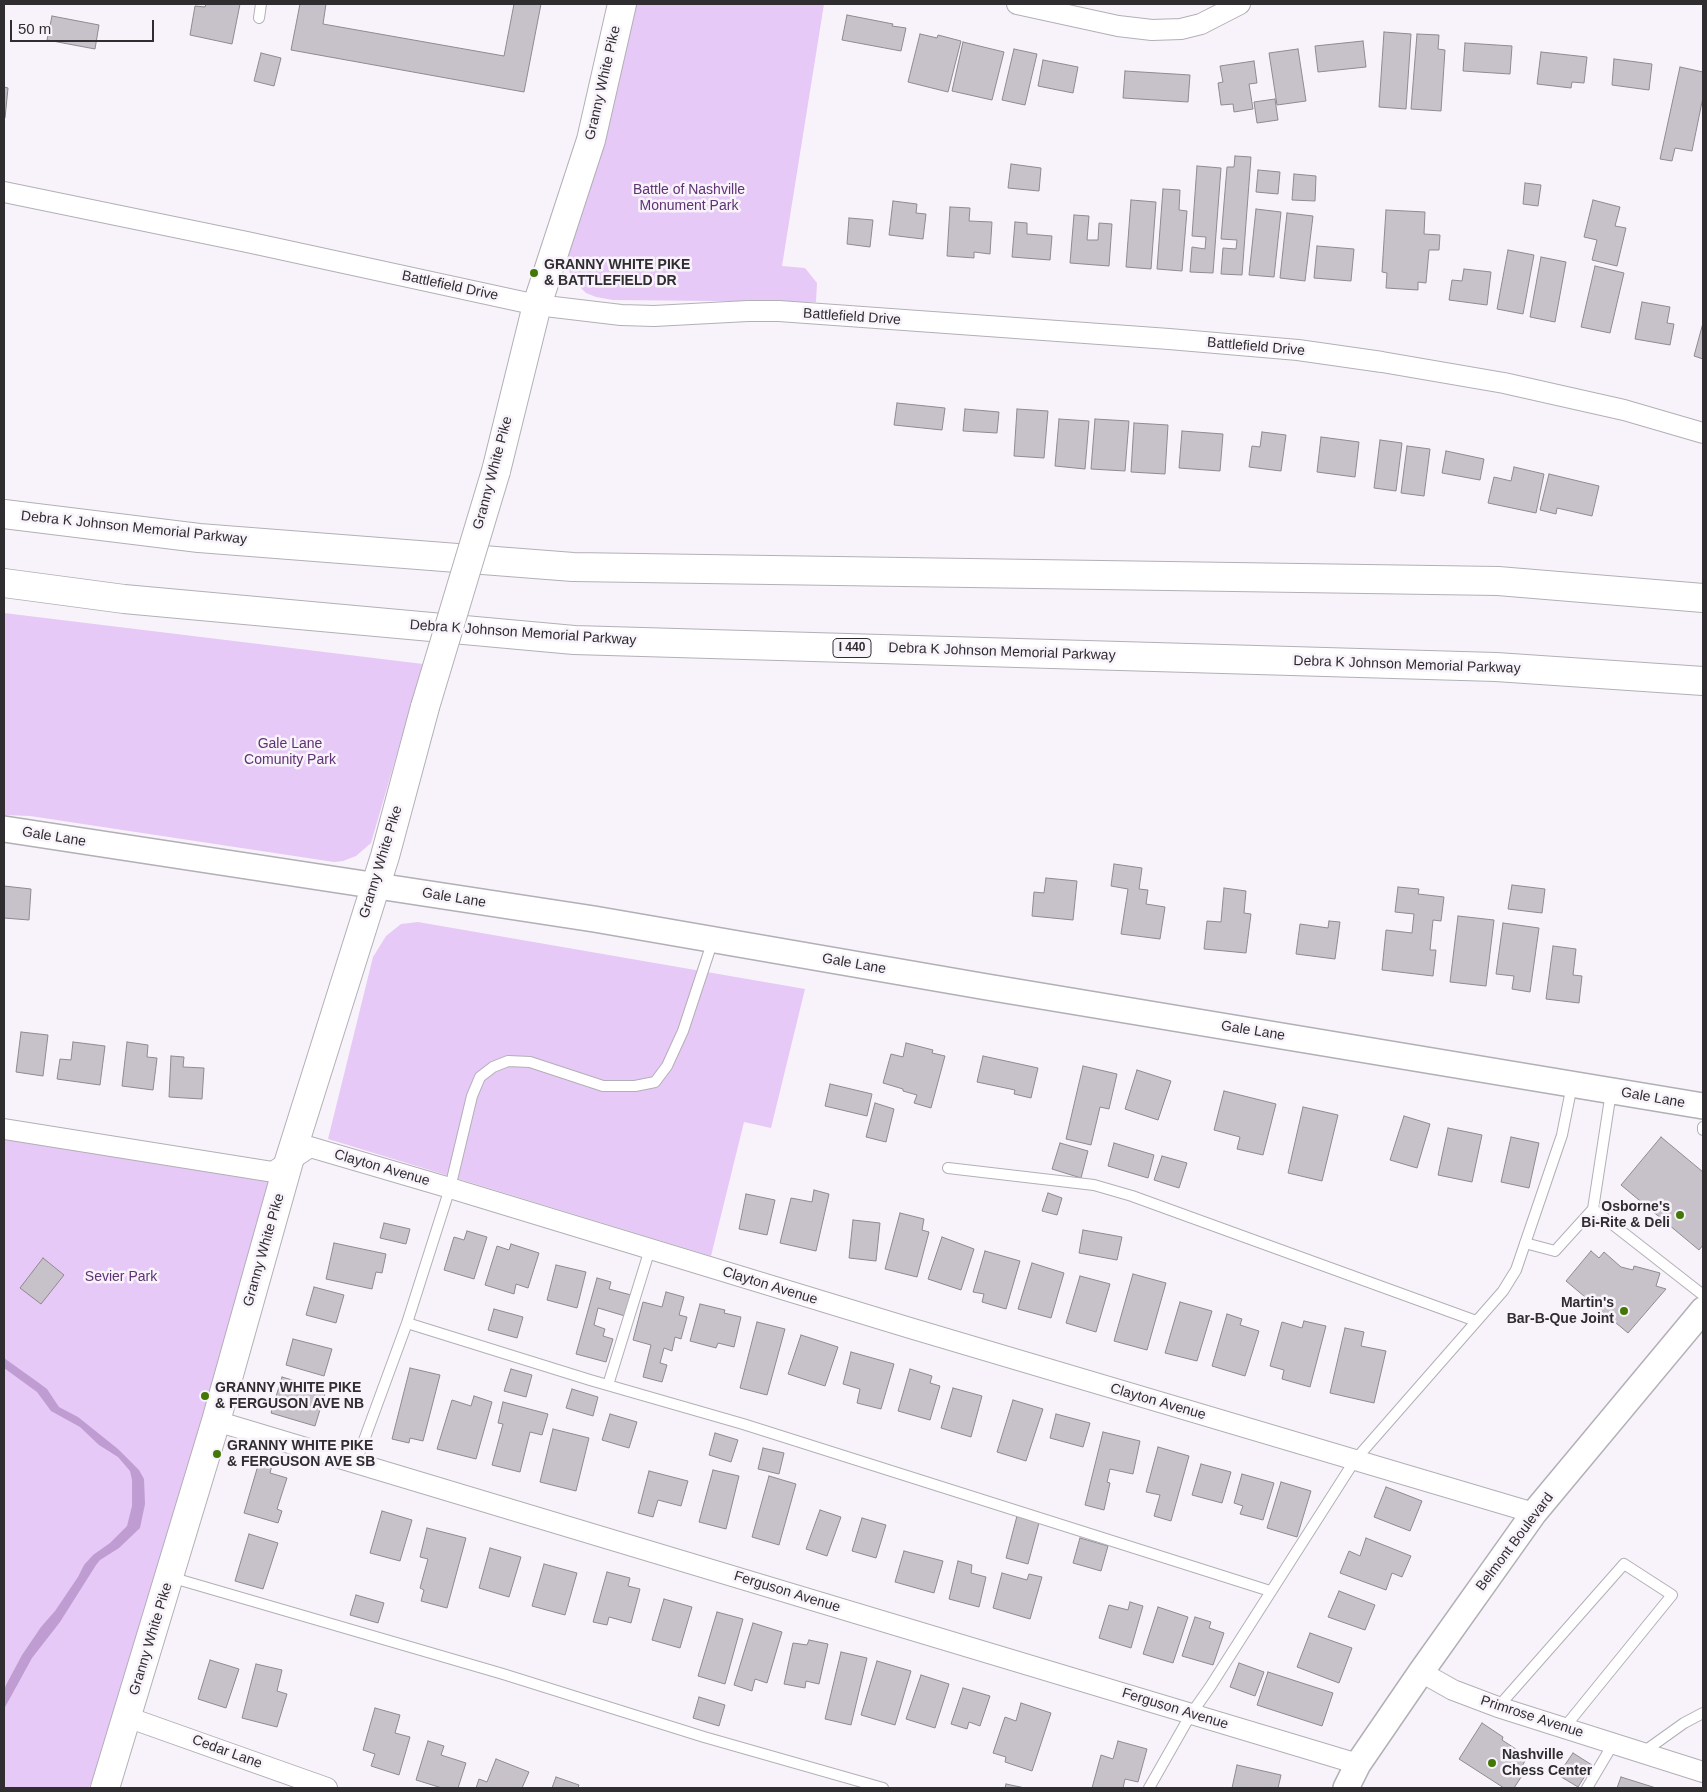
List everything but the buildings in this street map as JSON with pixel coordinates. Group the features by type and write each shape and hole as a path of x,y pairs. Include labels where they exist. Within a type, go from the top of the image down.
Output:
{"main road":[{"name":"Granny White Pike","path":"105,1788 170,1577 289,1162 384,856 425,706 496,471 537,305 590,140 622,4"},
{"name":"Debra K Johnson Memorial Parkway","path":"4,514 198,538 574,567 1498,581 1703,598"},
{"name":"Debra K Johnson Memorial Parkway","path":"4,583 124,599 574,640 1496,667 1703,681"}],"street":[{"path":"1017,4 1118,26 1152,30 1181,29 1201,24 1240,4"},
{"name":"Battlefield Drive","path":"4,192 537,305 621,316 779,311 1159,338 1298,350 1504,383 1624,410 1703,433"},
{"name":"Gale Lane","path":"4,829 594,919 1703,1106"},
{"name":"Clayton Avenue","path":"4,1129 272,1172 310,1147 910,1328 1534,1513"},
{"name":"Belmont Boulevard","path":"1346,1788 1358,1764 1534,1513 1703,1310"},
{"name":"Ferguson Avenue","path":"216,1421 1358,1764"},
{"name":"Primrose Avenue","path":"1421,1672 1453,1690 1498,1707 1703,1772"},
{"name":"Cedar Lane","path":"127,1717 327,1788"}],"lane":[{"path":"258,18 261,4"},
{"path":"356,1462 407,1322 450,1188 472,1096 480,1077 493,1067 508,1061 530,1062 603,1086 635,1086 654,1082 667,1066 683,1031 713,940"},
{"path":"1149,1788 1191,1714 1355,1460 1504,1291 1516,1270 1562,1135 1572,1084"},
{"path":"1525,1243 1554,1251 1593,1209 1611,1090"},
{"path":"948,1168 1094,1185 1132,1196 1476,1321"},
{"path":"1593,1209 1703,1295"},
{"path":"608,1385 650,1249"},
{"path":"407,1322 608,1385 743,1424 1270,1591"},
{"path":"1498,1707 1624,1564 1672,1595 1564,1728"},
{"path":"170,1577 503,1674 704,1738 883,1788"},
{"path":"1642,1753 1684,1723 1703,1713"},
{"path":"1587,1788 1613,1744"}],"green space":[{"name":"Battle of Nashville Monument Park","path":"630,4 824,4 782,266 805,268 817,283 816,302 613,300 586,293 570,274 567,258"},
{"name":"Gale Lane Comunity Park","path":"4,613 423,664 371,843 356,856 334,862 30,816 4,815"},
{"path":"418,922 805,989 771,1128 744,1122 711,1256 328,1139 373,957 386,936 401,924"},
{"name":"Sevier Park","path":"4,1138 272,1180 108,1744 89,1788 4,1788"}],"shaded area":[{"path":"4,1358 47,1389 59,1407 78,1417 118,1449 139,1470 144,1479 145,1504 140,1528 119,1548 100,1560 96,1565 60,1622 32,1658 4,1709 6,1685 22,1655 41,1627 55,1611 84,1565 127,1526 132,1506 132,1480 130,1471 118,1457 99,1445 80,1427 51,1411 37,1392 4,1368"}],"place":[{"name":"GRANNY WHITE PIKE & BATTLEFIELD DR","path":"534,273"},
{"name":"Osborne's Bi-Rite & Deli","path":"1680,1215"},
{"name":"Martin's Bar-B-Que Joint","path":"1624,1311"},
{"name":"GRANNY WHITE PIKE & FERGUSON AVE NB","path":"205,1396"},
{"name":"GRANNY WHITE PIKE & FERGUSON AVE SB","path":"217,1454"},
{"name":"Nashville Chess Center","path":"1492,1763"}]}
